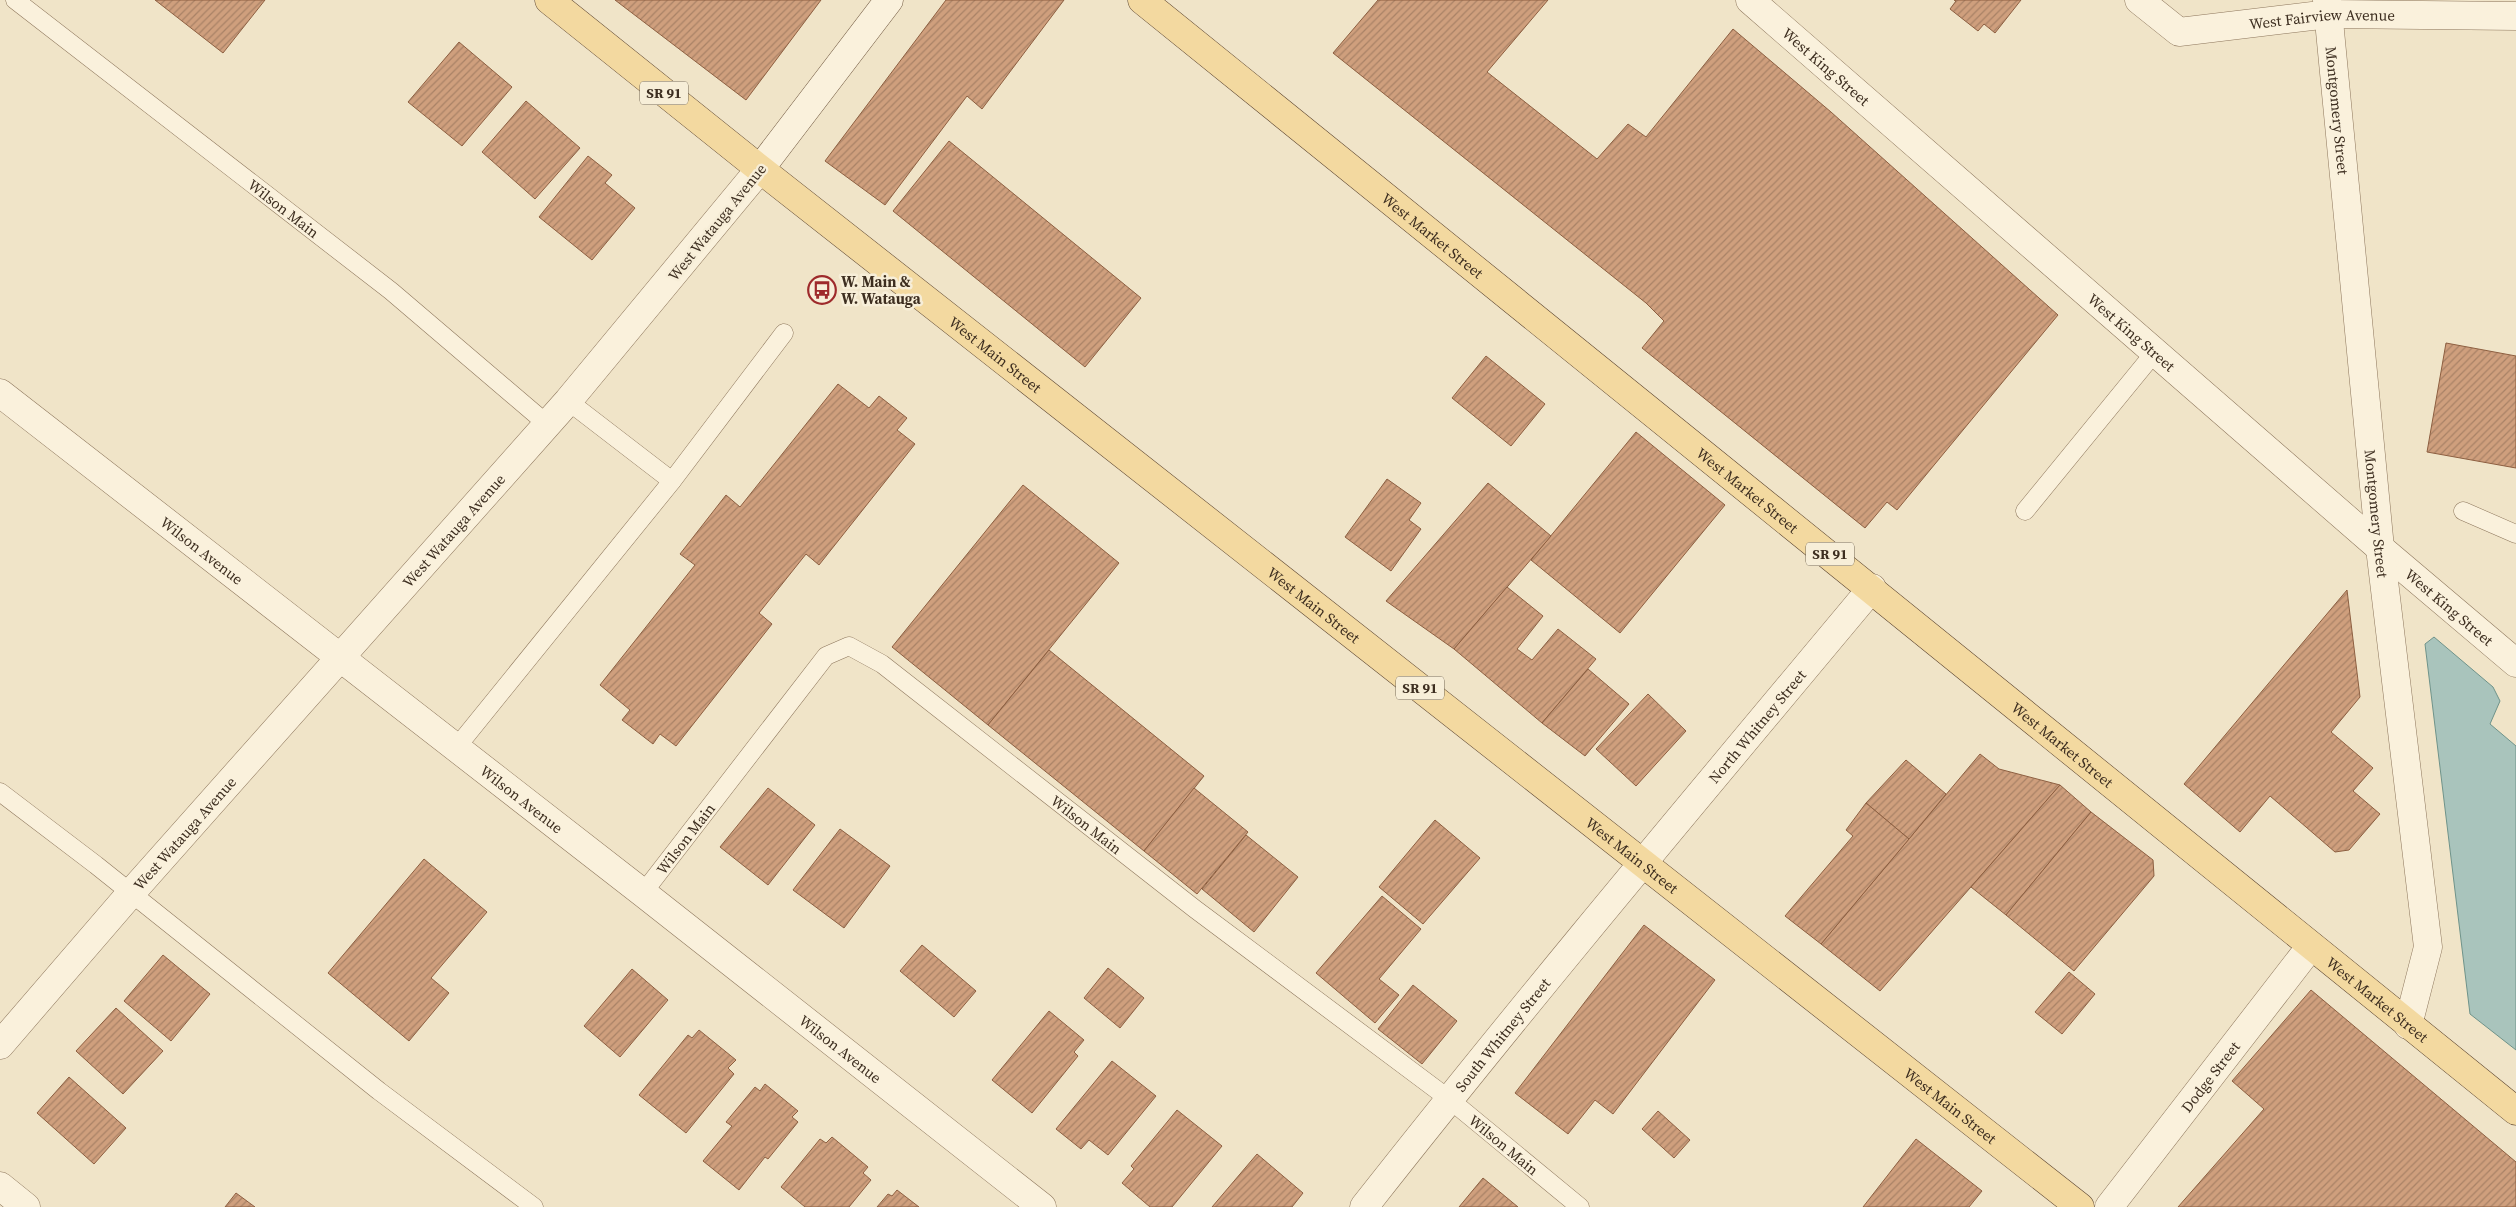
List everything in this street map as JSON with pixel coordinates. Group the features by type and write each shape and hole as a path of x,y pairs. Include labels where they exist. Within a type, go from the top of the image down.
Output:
{"main road":[{"name":"West Main Street","path":"549,0 760,169 2080,1207"},
{"name":"West Market Street","path":"1142,0 1872,588 2516,1111"}],"street":[{"name":"West Watauga Avenue","path":"0,1044 130,893 568,401 760,169 889,0"},
{"name":"West King Street","path":"1750,0 2380,548 2516,662"},
{"name":"West Fairview Avenue","path":"2139,0 2179,32 2328,7 2516,16"},
{"name":"Montgomery Street","path":"2328,7 2380,548 2428,947 2408,1025"},
{"name":"Wilson Avenue","path":"0,393 338,658 643,893 1042,1207"},
{"name":"North Whitney Street","path":"1642,863 1872,588"},
{"name":"South Whitney Street","path":"1364,1207 1449,1099 1642,863"},
{"name":"Dodge Street","path":"2109,1207 2311,946"},
{"path":"0,1186 26,1207"}],"lane":[{"name":"Wilson Main","path":"15,0 391,291 547,424"},
{"path":"456,748 672,481 784,333"},
{"path":"2025,511 2155,352"},
{"path":"568,401 672,481"},
{"path":"2463,511 2516,534"},
{"name":"Wilson Main","path":"643,893 826,656 849,646 882,664 1195,909 1449,1099 1580,1207"},
{"path":"0,792 379,1091 534,1207"}],"water":[{"path":"2434,637 2493,687 2500,701 2490,724 2516,746 2516,1050 2470,1014 2425,644"}],"building":[{"path":"155,0 265,0 223,53"},
{"path":"615,0 821,0 746,100"},
{"path":"946,0 1064,0 982,109 967,96 885,205 825,161"},
{"path":"1378,0 1548,0 1487,72 1597,159 1628,124 1646,137 1733,29 1831,112 2058,315 1897,510 1887,502 1865,528 1642,348 1664,321 1646,303 1333,53"},
{"path":"1954,0 2021,0 1995,33 1984,24 1978,31 1950,9 1956,1"},
{"path":"459,42 512,87 462,146 408,102"},
{"path":"526,101 580,148 535,199 482,152"},
{"path":"949,141 1141,298 1085,367 893,211"},
{"path":"588,156 612,175 605,183 635,208 592,260 539,217"},
{"path":"2446,343 2516,356 2516,468 2427,452"},
{"path":"1486,356 1545,404 1511,446 1452,398"},
{"path":"838,384 869,408 879,396 907,418 897,430 915,444 819,565 806,554 759,613 772,624 676,746 660,734 653,744 622,720 630,710 600,685 695,565 680,554 726,495 740,507"},
{"path":"1636,432 1725,505 1620,633 1531,560"},
{"path":"1387,479 1421,503 1409,520 1421,529 1391,571 1345,537"},
{"path":"1488,483 1551,536 1454,649 1386,601"},
{"path":"1023,485 1119,563 988,725 892,647"},
{"path":"1507,587 1543,616 1517,649 1532,660 1558,629 1596,659 1542,723 1454,649"},
{"path":"2347,590 2360,697 2331,732 2373,768 2353,791 2380,814 2349,850 2335,852 2270,796 2240,832 2184,784"},
{"path":"1049,650 1204,776 1144,851 988,725"},
{"path":"1588,669 1629,704 1585,756 1542,723"},
{"path":"1648,694 1686,731 1636,786 1596,749"},
{"path":"1980,754 1999,769 2060,785 1880,991 1821,944"},
{"path":"1906,760 1946,794 1909,839 1866,803"},
{"path":"2060,785 2091,812 2006,915 1971,887"},
{"path":"768,788 815,825 768,885 720,847"},
{"path":"1194,788 1248,832 1197,894 1144,851"},
{"path":"1866,803 1909,839 1821,944 1785,916 1853,836 1846,830"},
{"path":"2091,812 2153,860 2154,876 2074,971 2006,915"},
{"path":"1435,820 1480,858 1423,924 1379,887"},
{"path":"840,829 890,866 844,928 793,890"},
{"path":"1246,835 1298,877 1254,932 1202,889"},
{"path":"424,859 487,912 431,978 449,993 409,1041 328,973"},
{"path":"1382,896 1421,929 1379,979 1399,995 1375,1023 1316,973"},
{"path":"1644,925 1715,980 1613,1114 1595,1100 1568,1134 1515,1093"},
{"path":"922,945 976,991 954,1017 900,971"},
{"path":"163,955 210,994 171,1041 124,1001"},
{"path":"1108,968 1144,998 1120,1028 1084,998"},
{"path":"632,969 668,1000 620,1057 584,1026"},
{"path":"2069,972 2095,994 2062,1034 2035,1012"},
{"path":"1413,985 1457,1021 1422,1064 1378,1029"},
{"path":"2311,990 2516,1162 2516,1207 2178,1207 2264,1109 2232,1081"},
{"path":"116,1008 163,1051 123,1094 76,1051"},
{"path":"1049,1011 1084,1040 1074,1052 1078,1056 1032,1113 992,1080"},
{"path":"699,1030 736,1060 728,1068 734,1074 686,1133 639,1095 688,1035 692,1038"},
{"path":"1112,1061 1156,1096 1108,1155 1089,1140 1081,1149 1056,1129"},
{"path":"69,1077 126,1128 94,1164 37,1113"},
{"path":"765,1084 798,1111 792,1117 798,1122 768,1159 765,1157 739,1190 703,1161 732,1126 726,1122 755,1087 760,1091"},
{"path":"1177,1110 1222,1146 1172,1207 1150,1207 1122,1183 1134,1169 1131,1166"},
{"path":"1658,1111 1690,1140 1674,1158 1642,1129"},
{"path":"832,1137 868,1167 863,1173 871,1180 849,1207 805,1207 781,1187 820,1139 826,1143"},
{"path":"1916,1139 1982,1191 1969,1207 1863,1207"},
{"path":"1257,1154 1303,1193 1292,1207 1212,1207"},
{"path":"1483,1178 1518,1207 1459,1207"},
{"path":"897,1190 919,1207 877,1207 888,1194 892,1196"},
{"path":"236,1193 255,1207 225,1207"}],"place":[{"name":"W. Main & W. Watauga","path":"822,290"}]}
